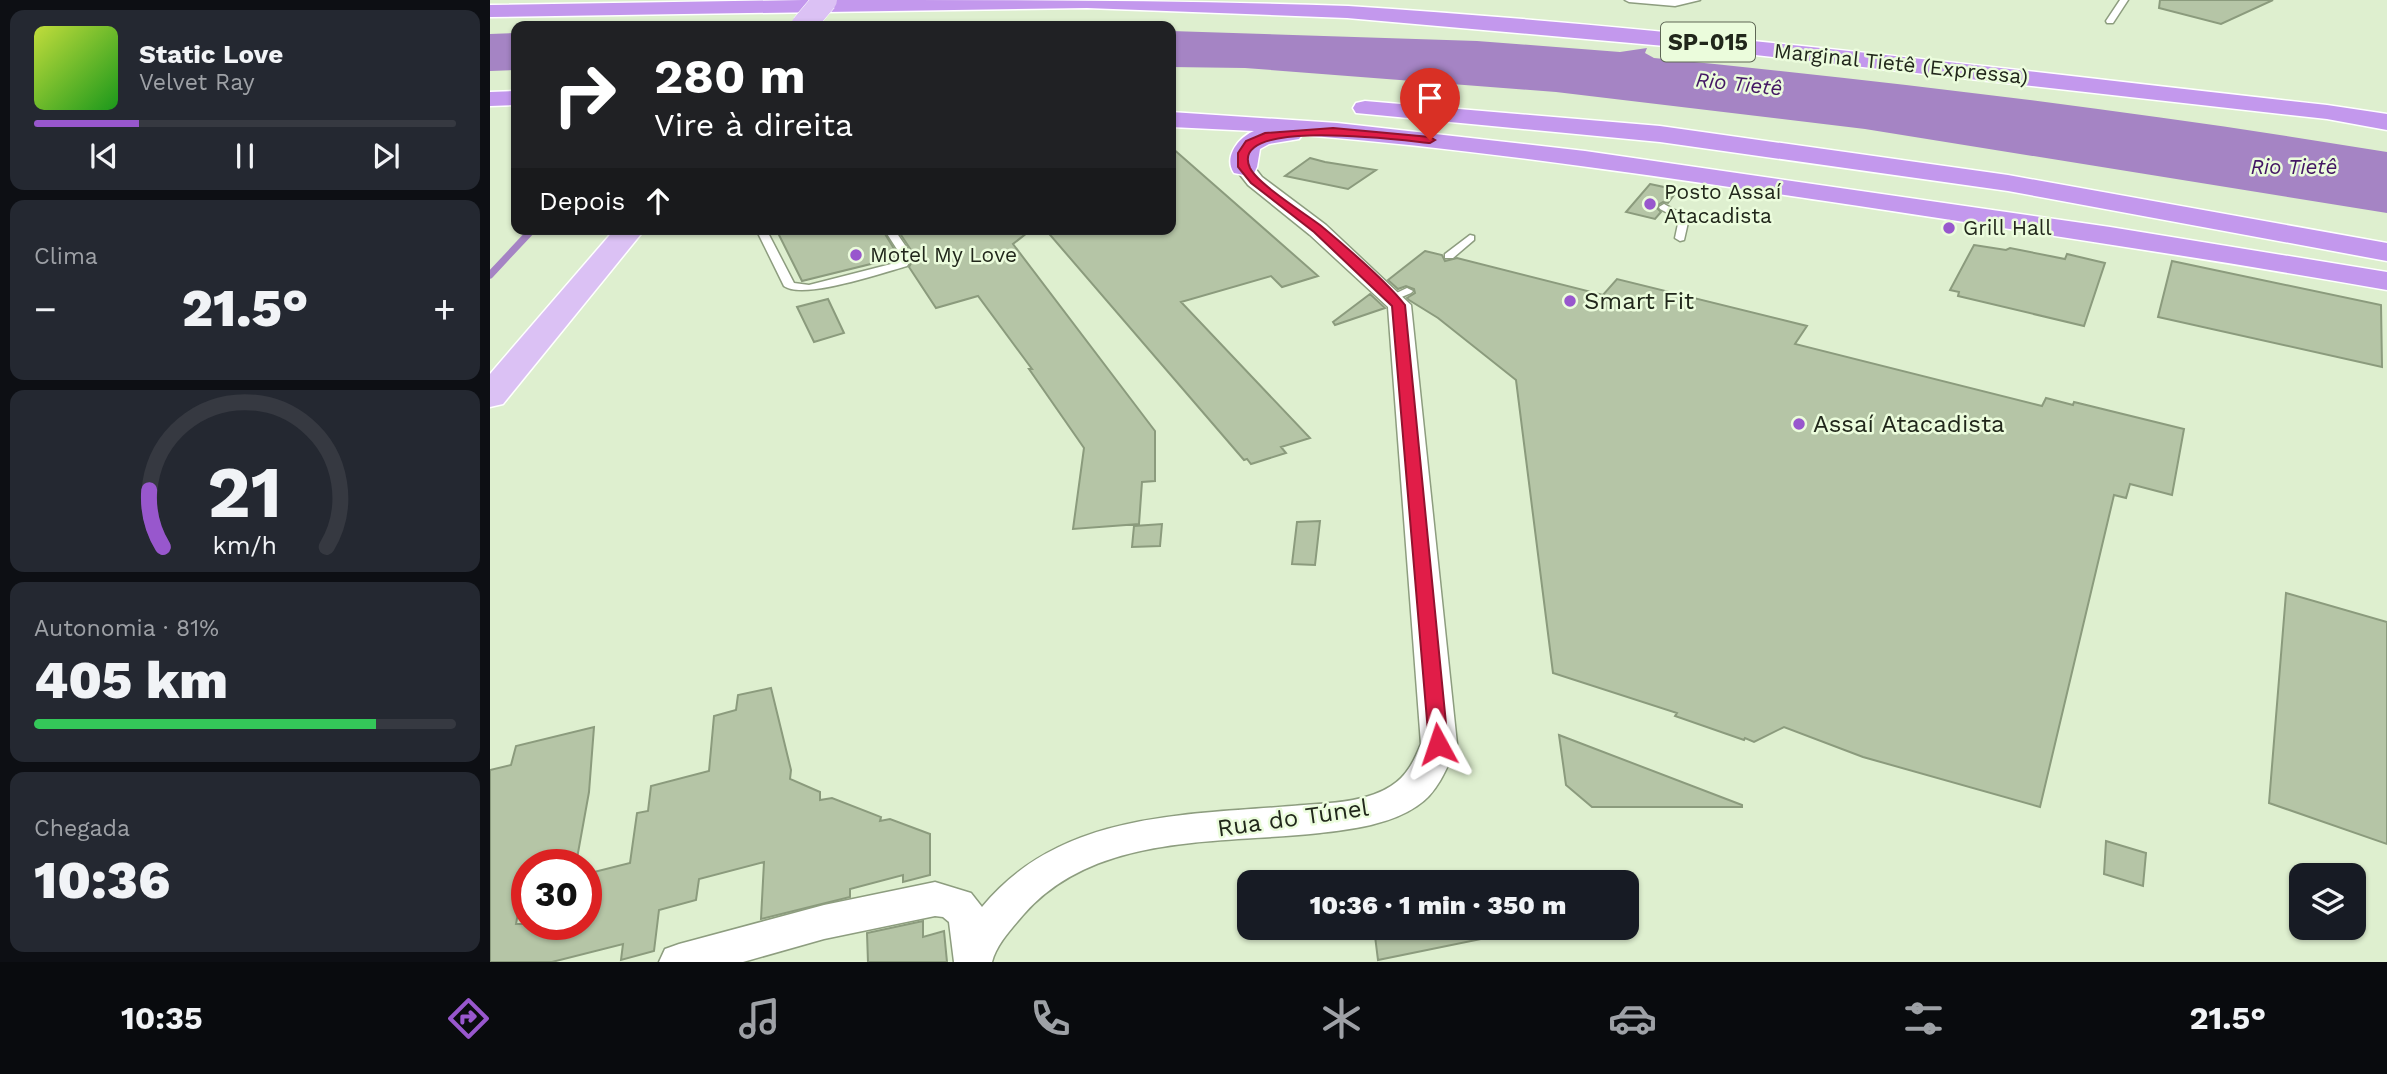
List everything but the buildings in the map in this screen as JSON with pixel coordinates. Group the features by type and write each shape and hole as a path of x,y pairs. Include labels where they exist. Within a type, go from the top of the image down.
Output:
{"highway":[{"name":"Marginal Tietê (Expressa)","path":"490,10 1078,1 1347,12 1724,44 2387,120"},
{"path":"490,99 511,99"},
{"path":"1176,108 1333,131 1546,153 1752,182 2193,247 2387,281"},
{"path":"1176,108 1440,113 1660,134 2008,183 2387,252"},
{"path":"1176,108 1486,130 2224,245 2335,267 2387,281"},
{"path":"1176,109 1221,136 1244,167"},
{"path":"490,111 511,111"},
{"path":"490,121 511,120"},
{"path":"1244,167 1244,149 1254,140 1274,135 1333,131"}],"main road":[{"path":"807,21 825,0"},
{"path":"490,396 626,235"}],"street":[{"name":"Rua do Túnel","path":"973,957 1006,905 1051,867 1103,845 1155,834 1355,814 1397,801 1426,777 1438,744 1400,295 1255,181 1244,167"},
{"path":"679,962 824,922 935,899 952,900 963,907 968,918 973,957"}],"lane":[{"path":"1629,0 1675,4 1696,0"},
{"path":"2110,21 2124,0"},
{"path":"1664,207 1684,218 1680,239"},
{"path":"764,235 790,286 796,288 809,288 903,264 908,257 892,235"},
{"path":"1449,256 1470,238"}],"water":[{"name":"Rio Tietê","path":"1176,31 1477,41 1620,52 1647,48 1645,53 1654,58 2021,99 2296,137 2387,152 2387,213 1865,129 1556,92 1245,68 1176,67"},
{"path":"511,33 511,70 490,71 490,34"}],"waterway":[{"path":"490,275 527,235"}],"place":[{"name":"Posto Assaí Atacadista","path":"1650,204"},
{"name":"Grill Hall","path":"1949,228"},
{"name":"Motel My Love","path":"856,255"},
{"name":"Smart Fit","path":"1570,301"},
{"name":"Assaí Atacadista","path":"1799,424"}],"route":[{"path":"1430,140 1333,131 1274,135 1254,140 1246,146 1244,167 1255,181 1318,230 1399,305 1438,744"}]}
